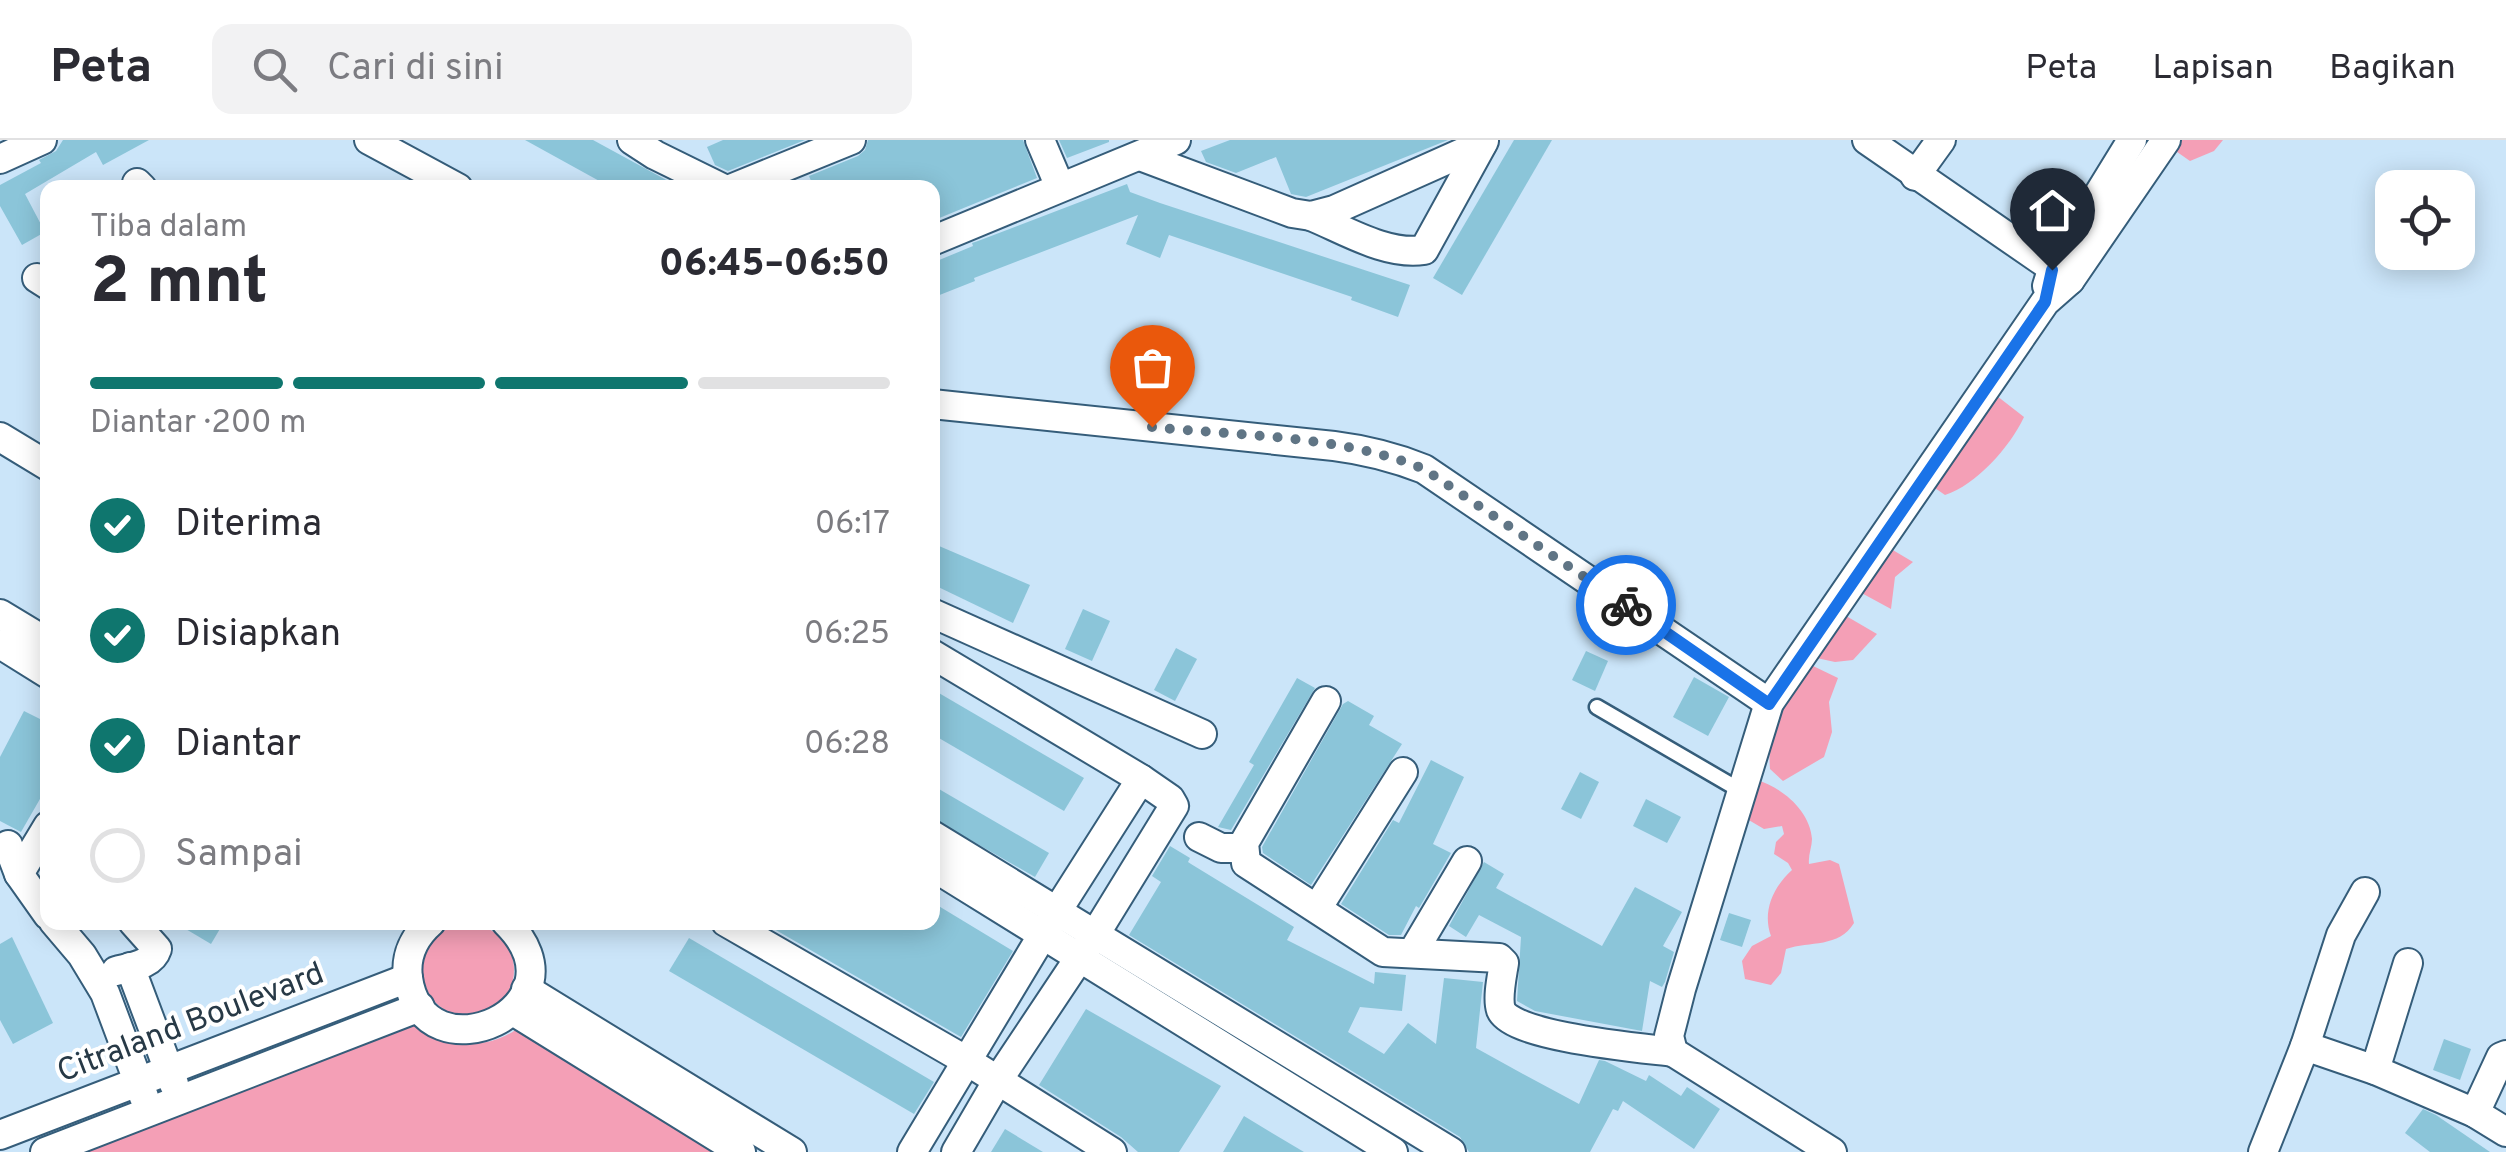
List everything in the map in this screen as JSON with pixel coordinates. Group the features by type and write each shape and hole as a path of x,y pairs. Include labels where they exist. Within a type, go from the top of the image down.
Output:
{"street":[{"path":"368,140 443,180"},
{"path":"632,140 706,180"},
{"path":"753,180 852,140"},
{"path":"1040,140 1060,187"},
{"path":"940,238 1176,140"},
{"path":"1867,140 2061,275"},
{"path":"1915,176 1941,140"},
{"path":"1673,1052 1672,1018 1769,704 2045,302 2132,140"},
{"path":"2061,275 2166,140"},
{"path":"1140,156 1411,252 1424,250 1483,142"},
{"path":"1311,216 1334,210 1483,142"},
{"path":"940,405 1369,450 1403,460 1456,490 1769,704"},
{"path":"0,437 40,461"},
{"path":"0,614 40,638"},
{"path":"940,618 1202,734"},
{"path":"0,644 40,669"},
{"path":"1002,694 1025,656"},
{"path":"940,659 1142,779 1170,799 1173,811 998,1080 956,1152"},
{"path":"1243,848 1326,701"},
{"path":"1318,907 1403,772"},
{"path":"912,1152 1057,911 1142,779"},
{"path":"1199,836 1221,848 1243,848"},
{"path":"940,840 1450,1152"},
{"path":"28,843 19,874 40,900"},
{"path":"1243,848 1250,866 1376,948 1395,954 1500,958 1504,963 1500,1007 1519,1026 1542,1033 1673,1052 1832,1152"},
{"path":"1413,952 1467,861"},
{"path":"940,871 1393,1152"},
{"path":"2263,1152 2305,1046 2341,935 2365,892"},
{"path":"62,930 105,993 150,1112"},
{"path":"95,976 149,962 157,949 140,930"},
{"path":"424,930 413,943 408,959 408,978 420,1006 442,1024 473,1030 489,1027 519,1000 529,965 526,950 512,930"},
{"path":"740,930 967,1060 1112,1152"},
{"path":"2374,1070 2408,964"},
{"path":"130,967 180,1100"},
{"name":"Citraland Boulevard","path":"0,1136 408,978"},
{"path":"519,1000 741,1152"},
{"path":"519,1000 792,1152"},
{"name":"Citraland Boulevard","path":"45,1152 420,1006"},
{"path":"2305,1046 2475,1113 2506,1132"},
{"path":"2475,1113 2506,1055"},
{"path":"1284,1085 1300,1060"}],"lane":[{"path":"1597,707 1744,792"}],"shaded area":[{"path":"2175,140 2223,140 2214,151 2190,161 2170,147"},
{"path":"1997,396 2024,417 1991,464 1945,495 1932,486"},
{"path":"1886,546 1913,562 1895,577 1891,609 1856,590"},
{"path":"1841,613 1877,634 1853,660 1835,662 1812,657"},
{"path":"1811,665 1838,678 1829,702 1832,732 1824,757 1783,781 1770,769 1771,738 1786,702"},
{"path":"1757,780 1784,794 1800,809 1812,839 1809,864 1830,860 1839,864 1854,923 1832,940 1786,949 1781,973 1771,985 1745,979 1742,961 1752,946 1771,936 1771,900 1792,870 1774,854 1776,842 1784,834 1782,826 1764,829 1747,819"},
{"path":"444,930 492,930 507,944 514,961 514,979 507,996 494,1009 477,1016 459,1016 442,1009 429,996 422,979 425,952"},
{"path":"418,1023 442,1037 467,1043 492,1041 517,1029 716,1152 86,1152"}],"building":[{"path":"63,140 149,140 103,165 96,152 49,180 40,180 40,185 25,194 40,222 40,235 22,245 0,206 0,185 56,151"},
{"path":"525,140 593,140 666,180 598,180"},
{"path":"723,140 805,140 728,171 715,165 707,147"},
{"path":"868,140 1023,140 1037,178 940,218 940,180 811,180 809,176 865,150"},
{"path":"1059,140 1109,140 1109,142 1067,158"},
{"path":"1230,140 1448,140 1306,197 1291,194 1276,157 1236,173 1206,162 1201,151"},
{"path":"1514,140 1552,140 1462,295 1433,278"},
{"path":"1127,184 1130,192 1160,203 1410,285 1398,317 1351,300 1352,297 1169,235 1160,258 1126,244 1138,215 940,295 940,260 973,246 972,243"},
{"path":"940,546 1030,585 1013,623 940,588"},
{"path":"1083,609 1110,621 1092,661 1065,649"},
{"path":"1176,648 1197,659 1175,701 1154,690"},
{"path":"1586,651 1608,661 1595,691 1572,680"},
{"path":"1694,677 1729,697 1708,736 1673,717"},
{"path":"1297,678 1315,688 1231,830 1218,827 1254,765 1249,762"},
{"path":"940,694 1084,778 1064,811 940,739"},
{"path":"1348,701 1374,716 1369,725 1402,744 1311,885 1263,853 1262,847"},
{"path":"24,711 40,719 40,799 21,832 0,821 0,757"},
{"path":"1431,760 1464,777 1433,844 1451,853 1401,935 1389,935 1341,904 1393,820 1399,823"},
{"path":"1580,772 1599,782 1581,819 1561,809"},
{"path":"940,790 1049,853 1035,877 940,823"},
{"path":"1646,799 1681,817 1667,843 1633,826"},
{"path":"1170,846 1190,858 1191,864 1294,927 1287,940 1374,984 1375,972 1406,975 1402,1011 1360,1007 1348,1032 1384,1054 1408,1023 1436,1044 1444,978 1483,982 1476,1048 1523,1074 1579,1104 1599,1060 1605,1061 1646,1081 1649,1075 1681,1096 1687,1087 1720,1109 1694,1149 1623,1101 1618,1111 1613,1109 1590,1152 1469,1152 1460,1137 1129,935 1161,882 1152,876"},
{"path":"1484,862 1504,874 1496,888 1602,946 1635,887 1682,912 1663,946 1674,952 1665,982 1662,987 1650,981 1642,1031 1535,1011 1517,1001 1521,937 1479,915 1466,937 1449,926"},
{"path":"940,907 1013,951 961,1037 776,930 940,930"},
{"path":"1729,913 1751,920 1742,947 1720,940"},
{"path":"187,930 219,930 211,944"},
{"path":"12,937 53,1023 13,1044 0,1020 0,944"},
{"path":"689,938 934,1082 914,1114 669,971"},
{"path":"1086,1009 1221,1086 1179,1152 1138,1152 1039,1085"},
{"path":"2444,1039 2471,1049 2460,1080 2433,1070"},
{"path":"2423,1109 2490,1152 2430,1152 2405,1133"},
{"path":"1244,1116 1272,1133 1304,1152 1223,1152"},
{"path":"1005,1129 1043,1152 991,1152"}],"way so far":[{"path":"1152,427 1369,450 1403,460 1424,469 1626,605"}],"route":[{"path":"1626,605 1769,704 2045,302 2052,270"}]}
